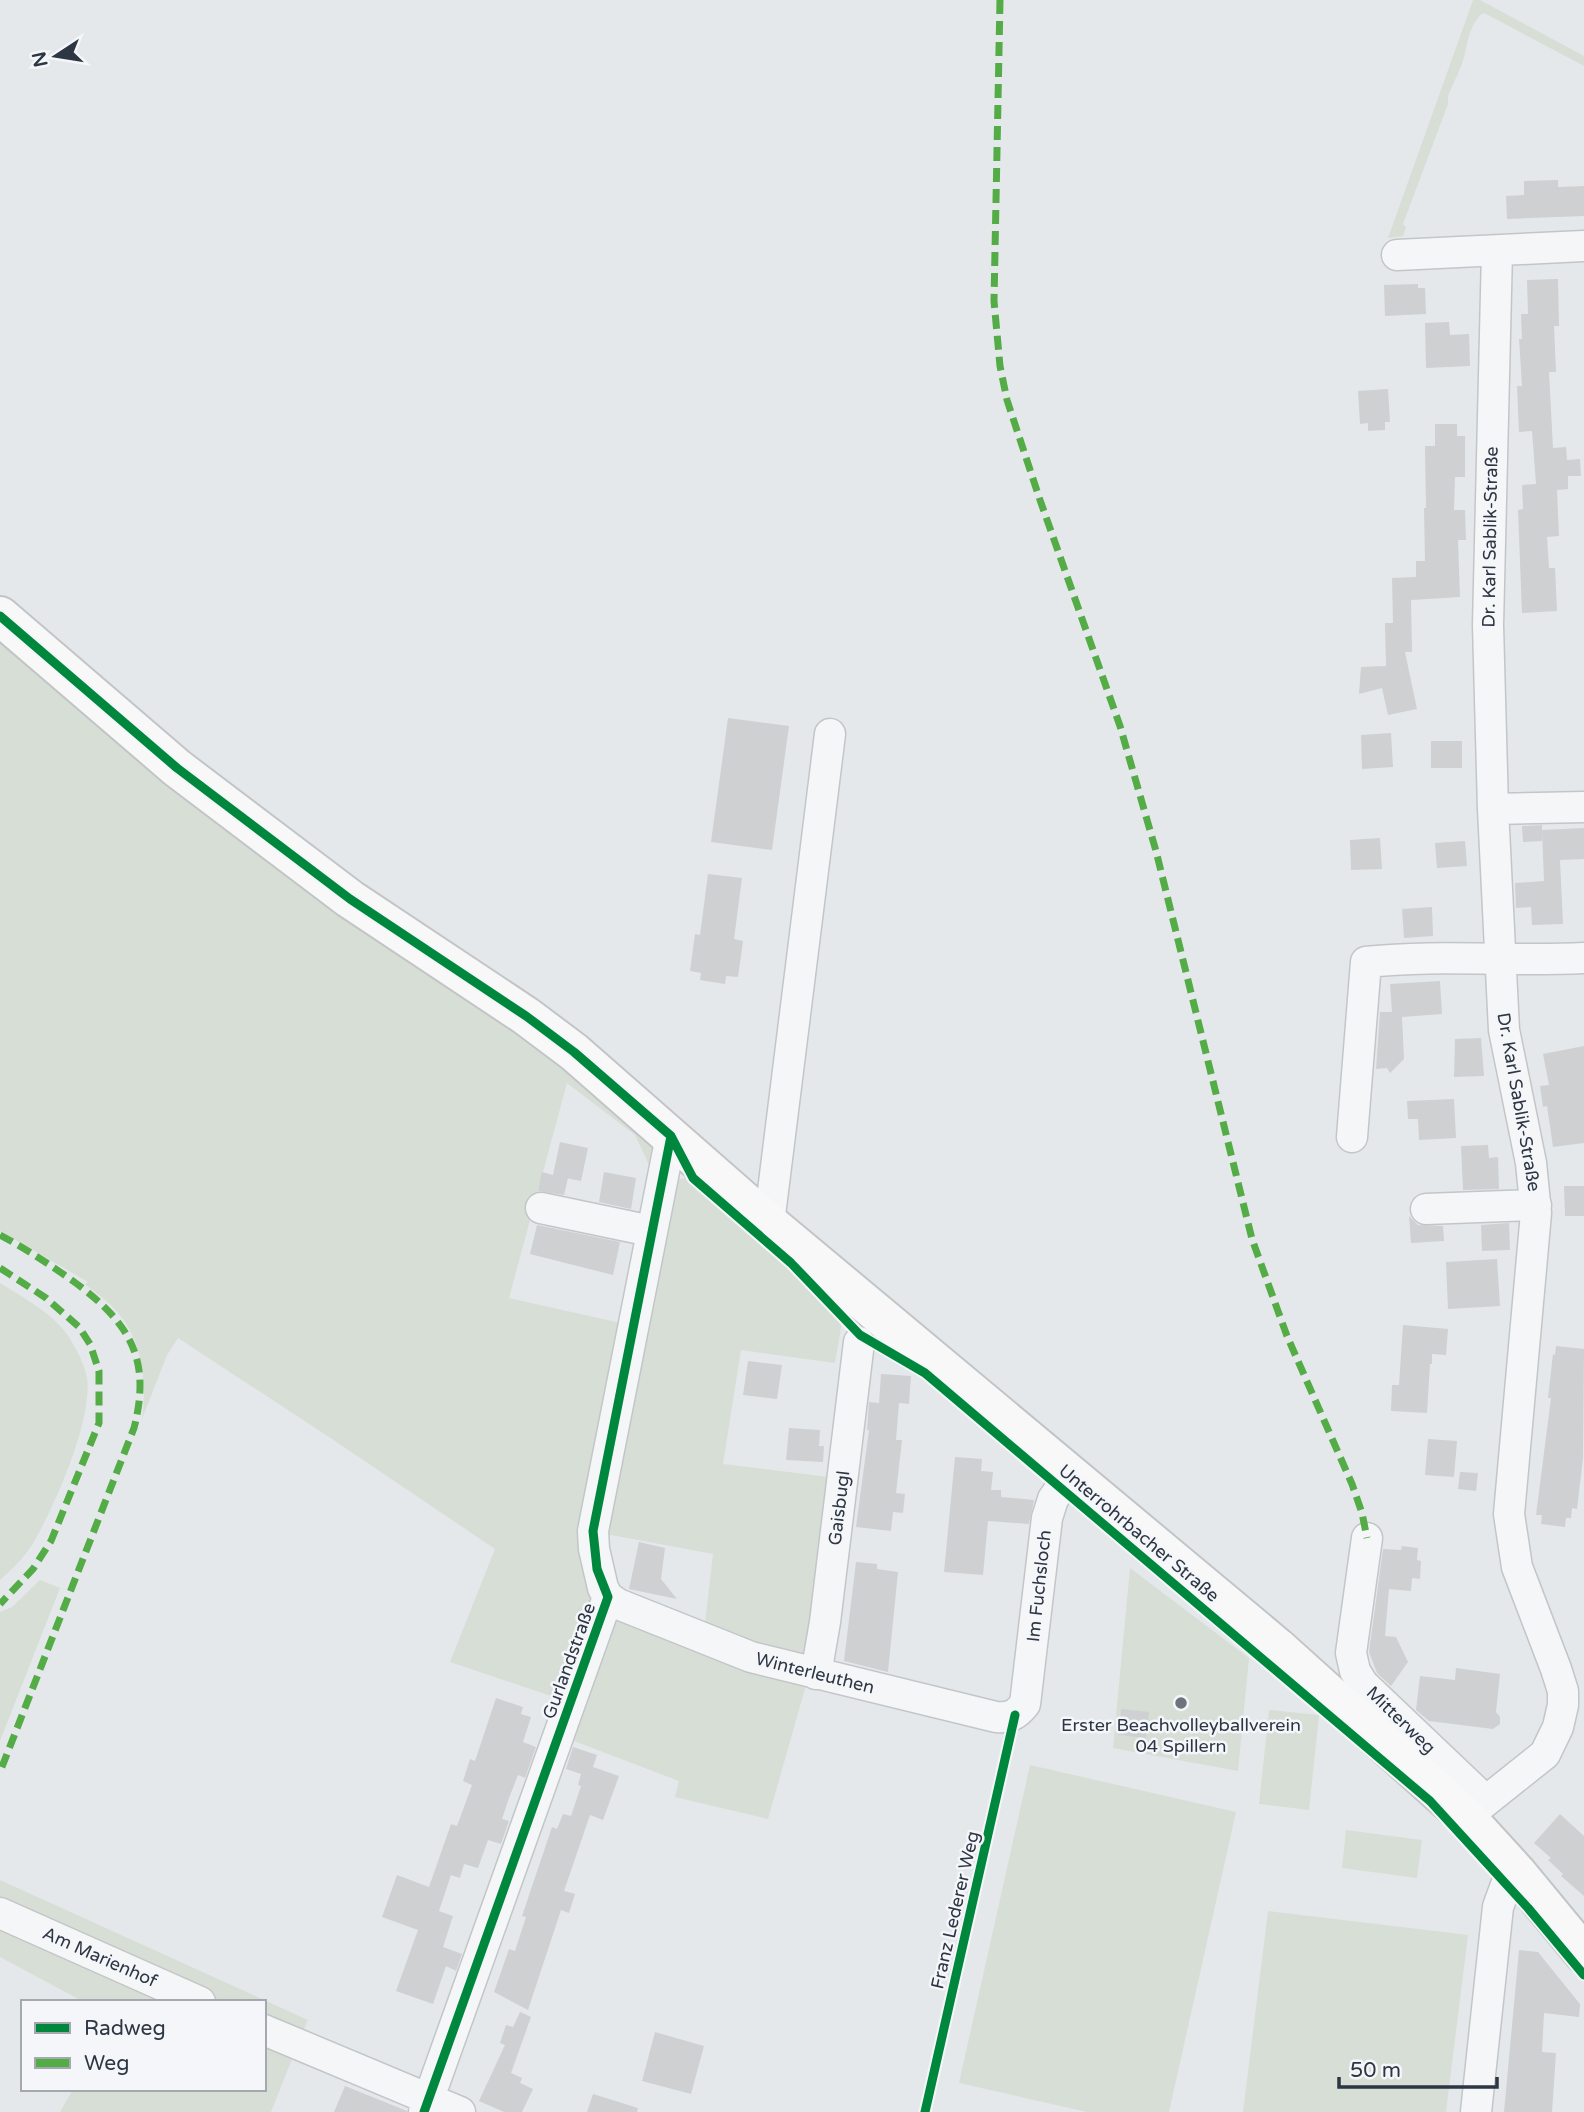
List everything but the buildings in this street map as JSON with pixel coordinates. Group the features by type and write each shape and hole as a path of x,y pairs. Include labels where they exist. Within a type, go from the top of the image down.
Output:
{"main road":[{"name":"Unterrohrbacher Straße","path":"0,616 177,768 350,899 575,1052 769,1223 1069,1475 1476,1809 1518,1874 1584,1954"}],"street":[{"path":"1397,255 1584,246"},
{"name":"Dr. Karl Sablik-Straße","path":"1476,1809 1545,1754 1558,1727 1563,1705 1563,1691 1556,1668 1517,1567 1509,1514 1536,1205 1531,1163 1504,1030 1493,809 1488,625 1497,251"},
{"path":"769,1223 830,734"},
{"path":"1493,809 1584,807"},
{"path":"1352,1137 1366,962 1500,957 1552,960 1584,958"},
{"name":"Gurlandstraße","path":"427,2106 608,1597 597,1569 593,1531 671,1136"},
{"path":"1426,1209 1536,1205"},
{"path":"541,1208 651,1231"},
{"name":"Gaisbugl","path":"816,1674 825,1622 859,1342"},
{"name":"Im Fuchsloch","path":"1025,1704 1046,1518 1053,1499 1069,1475"},
{"name":"Mitterweg","path":"1367,1538 1351,1653 1355,1671 1363,1684 1476,1809"},
{"name":"Winterleuthen","path":"608,1597 624,1607 726,1648 781,1666 996,1717 1015,1715 1025,1704"},
{"path":"1476,2112 1498,1907 1506,1885 1518,1874"},
{"name":"Am Marienhof","path":"0,1913 196,2000"},
{"path":"266,2031 427,2106 460,2112"}],"shaded area":[{"path":"1473,0 1480,0 1584,56 1584,66 1483,13 1471,31 1462,64 1448,96 1448,104 1403,224 1406,227 1403,236 1388,238"},
{"path":"0,631 471,991 657,1146 651,1169 635,1135 567,1083 509,1298 625,1324 595,1603 560,1699 450,1662 495,1549 178,1338 167,1355 142,1419 144,1392 138,1350 118,1313 85,1284 88,1282 0,1231"},
{"path":"688,1177 791,1267 842,1322 835,1363 741,1350 723,1464 829,1477 805,1655 704,1632 713,1554 606,1534 676,1180"},
{"path":"0,1283 41,1309 67,1334 85,1369 87,1396 78,1440 51,1509 29,1550 0,1580"},
{"name":"Erster Beachvolleyballverein 04 Spillern","path":"1130,1568 1249,1658 1238,1771 1113,1748"},
{"path":"40,1580 60,1588 0,1741 0,1612 12,1607"},
{"path":"617,1615 806,1685 768,1819 675,1797 679,1781 574,1741 612,1620"},
{"path":"1269,1710 1319,1715 1309,1810 1259,1804"},
{"path":"1030,1765 1236,1812 1169,2112 1087,2112 959,2083"},
{"path":"1346,1830 1422,1840 1417,1878 1342,1868"},
{"path":"0,1880 264,2000 208,2000 0,1906"},
{"path":"1268,1911 1468,1935 1446,2112 1243,2112"},
{"path":"0,1920 163,2000 80,2000 0,1957"},
{"path":"266,2001 308,2020 299,2040 266,2018"},
{"path":"266,2043 294,2054 271,2112 60,2112 72,2091 266,2091"}],"marked path":[{"path":"1000,0 994,301 1000,366 1007,400 1120,726 1156,851 1252,1239 1287,1336 1352,1484 1367,1538"},
{"path":"0,1235 73,1281 109,1311 131,1344 140,1381 134,1428 0,1772"},
{"path":"0,1268 46,1298 79,1327 90,1344 99,1371 99,1423 51,1541 33,1569 0,1604"}],"cycle path":[{"path":"0,616 177,768 350,899 526,1016 574,1052 671,1136 693,1178 791,1263 860,1335 925,1373 1430,1801 1528,1908 1584,1975"},
{"path":"424,2112 608,1597 597,1569 593,1531 671,1136"},
{"name":"Franz Lederer Weg","path":"925,2112 1015,1715"}],"place":[{"name":"Erster Beachvolleyballverein 04 Spillern","path":"1181,1703"}]}
